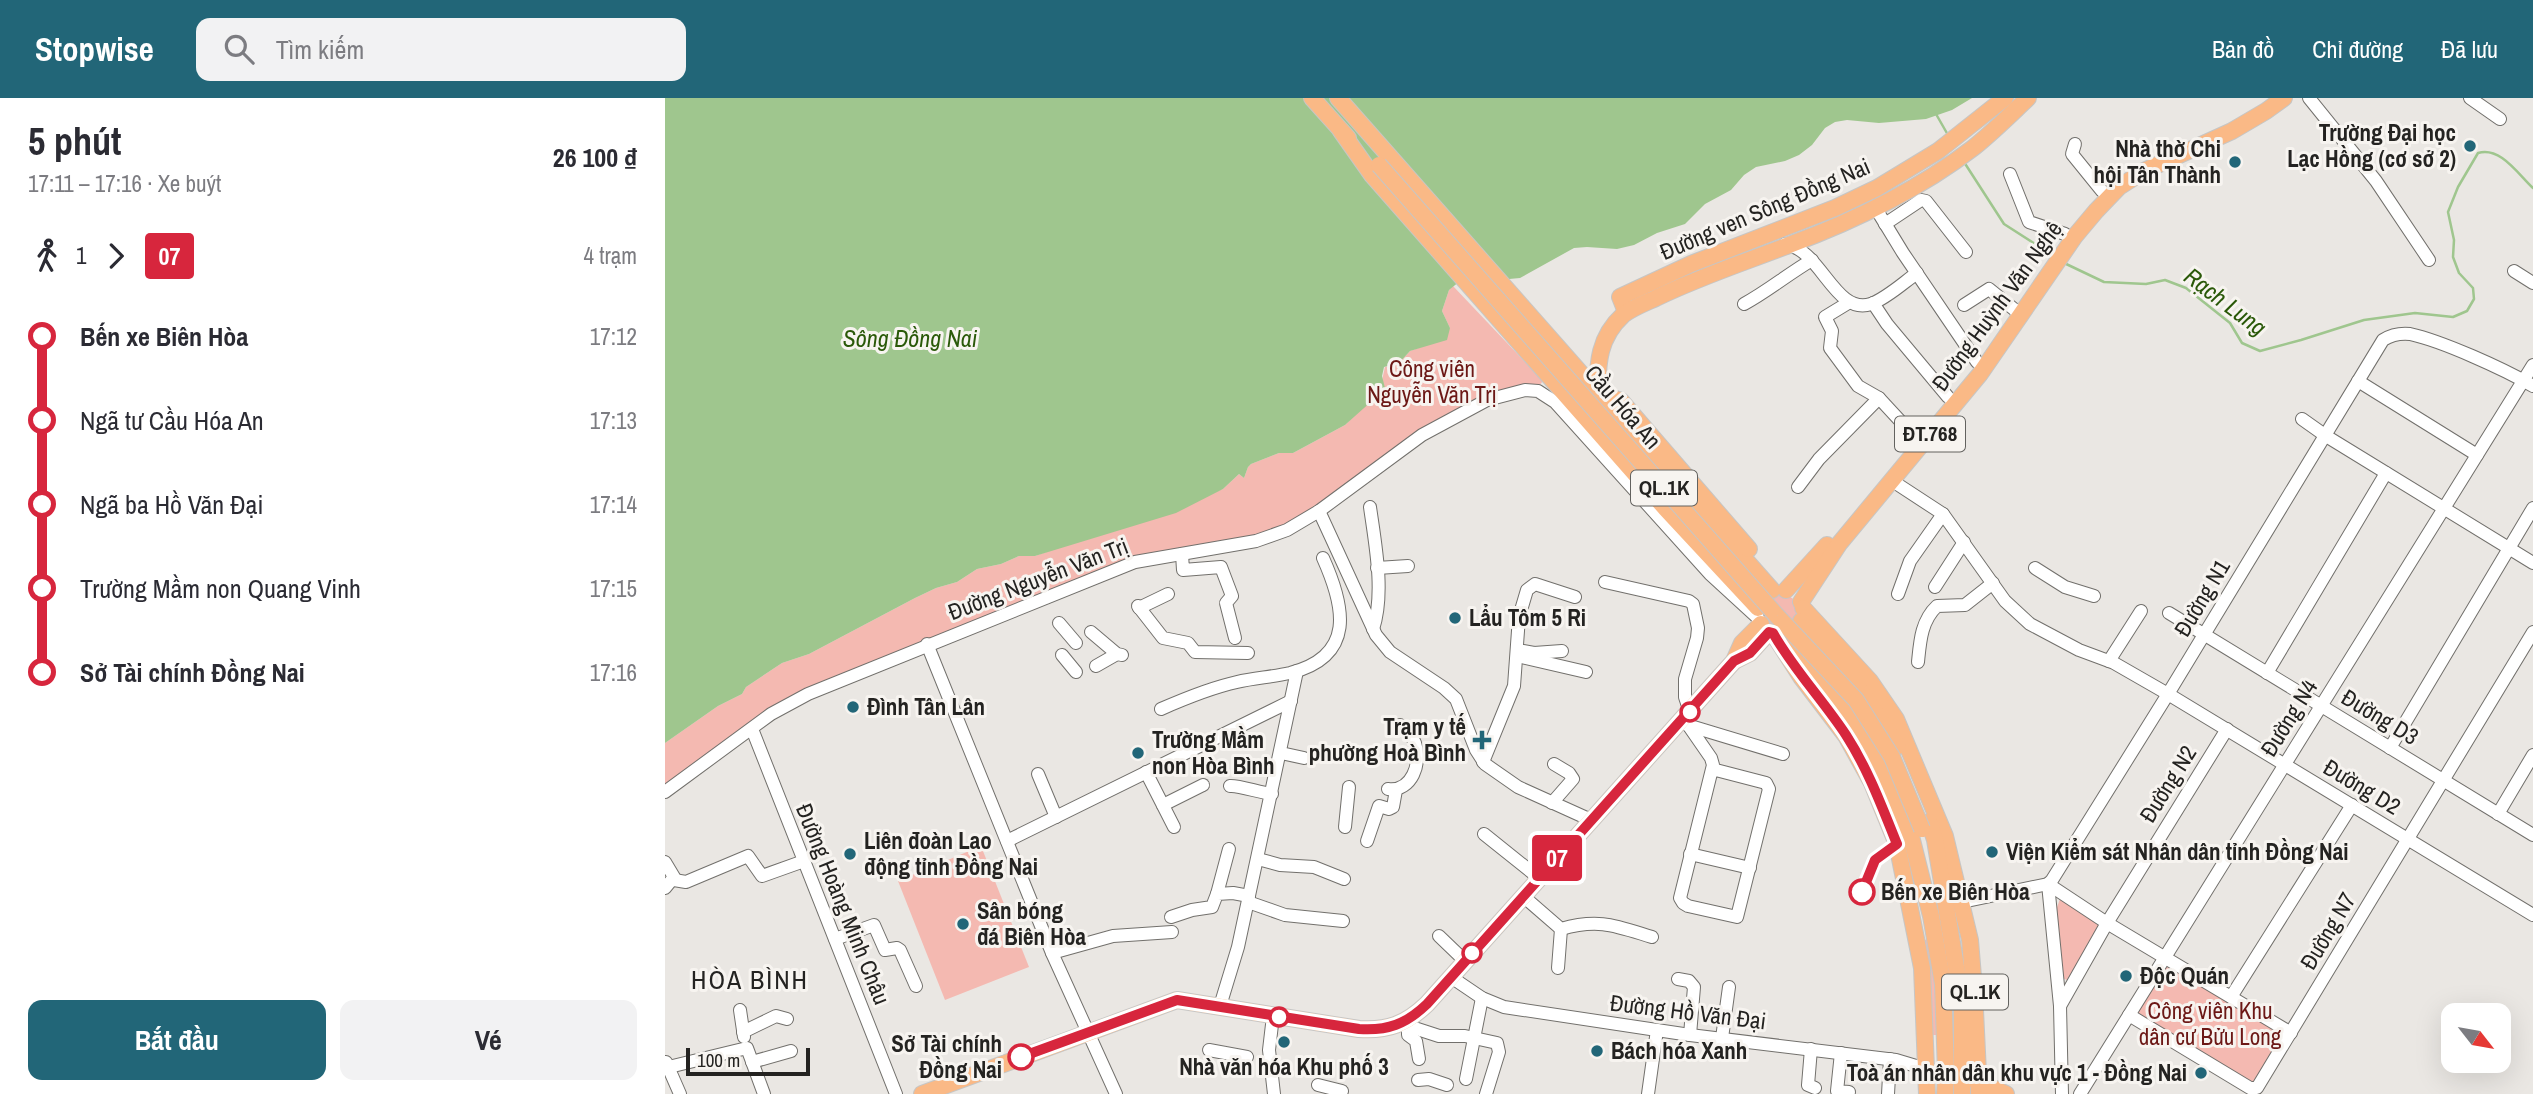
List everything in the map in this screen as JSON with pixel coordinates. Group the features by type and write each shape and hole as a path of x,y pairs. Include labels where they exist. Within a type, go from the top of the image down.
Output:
{"main road":[{"name":"Cầu Hóa An","path":"1312,98 1341,131 1378,165 1777,616 1856,700 1892,757 1932,836"},
{"name":"Cầu Hóa An","path":"1338,98 1597,391"},
{"name":"Đường ven Sông Đồng Nai","path":"1626,312 1620,297 1691,264 1835,208 1909,170 1962,133 2005,98"},
{"path":"1597,391 1599,352 1604,340 1626,312 1676,288 1840,225 1948,166 1972,149 2028,98"},
{"name":"Đường Huỳnh Văn Nghệ","path":"1802,610 1839,544 1980,374 2079,215 2121,175 2143,162 2265,104 2284,98"},
{"name":"Đường Huỳnh Văn Nghệ","path":"1780,590 1832,539 1977,362 2055,257 2119,187 2144,171 2232,131 2265,104"},
{"name":"Cầu Hóa An","path":"1341,131 1372,175 1708,555"},
{"name":"QL.1K","path":"1597,391 1726,538 1780,590"},
{"name":"QL.1K","path":"1597,391 1621,401 1780,590"},
{"path":"1708,555 1726,538"},
{"name":"QL.1K","path":"1708,555 1724,581 1767,625 1869,743 1912,840 1931,916 1943,984 1954,1075 1962,1094"},
{"path":"1780,590 1795,594 1802,610 1792,632 1767,625 1762,598 1780,590"},
{"name":"QL.1K","path":"1802,610 1870,681 1896,719 1955,906 1962,1003 1954,1075 1945,1094"},
{"path":"922,1094 1170,1001 1191,1000 1273,1016 1372,1030 1405,1026 1687,718 1734,661 1742,643 1767,625"},
{"name":"QL.1K","path":"1767,625 1801,677 1846,736 1872,783 1897,844 1922,968 1927,1094"},
{"name":"QL.1K","path":"1932,836 1955,906 1970,940 1979,1088"},
{"name":"QL.1K","path":"1919,867 1932,836"},
{"path":"1914,923 1931,916"},
{"path":"1926,1069 1954,1075 1979,1088 2006,1094"}],"street":[{"path":"2309,98 2377,181 2429,260"},
{"path":"2470,98 2500,119"},
{"path":"2075,144 2071,154 2102,191"},
{"path":"2010,174 2029,222 2065,234"},
{"path":"1885,225 1915,203 1926,201 1966,252"},
{"path":"1840,225 1873,209 1878,212 1977,362"},
{"path":"1741,259 1776,244 1790,245 1803,251 1812,260 1848,303 1860,305 1873,303 1917,273"},
{"path":"1744,303 1771,289 1812,260"},
{"path":"2514,271 2533,283"},
{"path":"1964,305 1989,289 2015,310"},
{"path":"1848,303 1825,317 1832,331 1830,348 1858,386 1879,398 1915,437"},
{"path":"1873,303 1887,324 1948,397"},
{"name":"Đường N1","path":"2048,884 2168,694 2383,340 2391,335 2409,334 2441,344 2528,384"},
{"name":"Đường N4","path":"2080,1094 2477,455 2528,384 2533,365"},
{"path":"2358,381 2477,455"},
{"name":"Đường Nguyễn Văn Trị","path":"665,792 781,708 808,694 1120,567 1256,541 1287,530 1319,511 1422,435 1487,400 1525,390 1538,391 1555,402 1724,581"},
{"path":"1798,487 1819,459 1879,398"},
{"path":"2302,419 2533,563"},
{"path":"2267,673 2386,473"},
{"name":"Đường D2","path":"1891,480 1943,514 2005,601 2030,624 2079,650 2109,661 2168,694 2533,915"},
{"path":"1370,507 1377,568 1378,609 1373,629"},
{"path":"2390,748 2533,508"},
{"path":"1319,511 1373,629 1390,652 1456,699 1483,762 1505,780 1591,820"},
{"path":"1898,594 1910,561 1943,514"},
{"path":"1935,587 1964,542"},
{"path":"1182,554 1184,570 1221,567 1232,596 1226,603 1235,638"},
{"path":"1161,709 1212,688 1297,671 1324,658 1340,632 1341,611 1338,595 1323,558"},
{"path":"1377,568 1408,566"},
{"path":"2035,568 2065,586 2094,596"},
{"path":"1605,582 1663,594 1693,604 1698,628 1685,679 1687,718 1712,760 1712,769 1680,895 1682,903 1688,906 1737,917 1769,796 1768,785 1712,769"},
{"path":"1918,662 1921,630 1933,609 1937,606 1965,605 1993,583"},
{"path":"1483,762 1514,685 1519,617 1524,597 1531,585 1535,584 1575,597"},
{"path":"1168,594 1138,607 1163,638 1187,642 1195,652 1248,653"},
{"path":"2109,661 2141,611"},
{"name":"Đường D3","path":"2169,613 2533,835"},
{"path":"1059,623 1076,643"},
{"path":"1091,632 1119,655 1096,666"},
{"name":"Đường N7","path":"2129,1015 2253,1089 2261,1084 2533,632"},
{"path":"927,644 1052,953 1116,1094"},
{"path":"1516,652 1562,651"},
{"path":"1516,652 1586,672"},
{"path":"1062,655 1076,672"},
{"path":"1220,1006 1238,947 1297,671"},
{"path":"1007,841 1290,701"},
{"path":"1687,718 1783,754"},
{"path":"1367,841 1379,806 1389,809 1392,807 1392,790 1403,788 1408,783 1418,757 1414,740 1400,725"},
{"name":"Đường Hoàng Minh Châu","path":"751,729 896,1094"},
{"name":"Đường N2","path":"2060,1006 2107,923 2227,729"},
{"path":"1281,753 1304,758"},
{"path":"2498,814 2533,755"},
{"path":"1552,803 1573,779 1569,773 1554,764"},
{"path":"1146,772 1174,827"},
{"path":"1038,774 1056,817"},
{"path":"1163,805 1203,785"},
{"path":"1230,786 1238,785 1247,790 1272,794"},
{"path":"1345,827 1349,787"},
{"path":"2231,997 2351,805"},
{"path":"1484,834 1539,878"},
{"path":"1171,918 1192,910 1212,907 1229,849"},
{"path":"1691,854 1750,868"},
{"path":"669,884 685,882 748,856 762,876 804,861"},
{"path":"1258,859 1280,865 1314,867 1344,879"},
{"path":"665,862 674,874 669,884"},
{"path":"2048,884 2060,1006 2062,1094"},
{"path":"1955,906 2048,884 2107,923 2291,1033"},
{"path":"1217,894 1237,893 1285,915 1343,921"},
{"path":"1523,896 1561,929"},
{"path":"1561,929 1596,922 1652,937"},
{"path":"835,939 874,925 885,950 900,950 916,986"},
{"path":"1558,968 1561,929"},
{"path":"1052,953 1113,936 1172,932"},
{"path":"1439,936 1465,961"},
{"name":"Đường Hồ Văn Đại","path":"1451,977 1482,998 1504,1007 1690,1035 1890,1059 1910,1062 1926,1069"},
{"path":"1678,979 1689,981 1694,987 1690,1035"},
{"path":"1722,1038 1729,987"},
{"path":"1467,1079 1482,998"},
{"path":"740,1010 747,1048 764,1094"},
{"path":"743,1032 776,1016 787,1019"},
{"path":"1273,1016 1269,1050 1274,1094"},
{"path":"1405,1026 1439,1035 1474,1037 1499,1045 1486,1094"},
{"path":"1405,1026 1408,1035 1416,1041 1419,1059"},
{"path":"1648,1094 1657,1030"},
{"path":"680,1094 666,1065 747,1048"},
{"path":"1811,1049 1808,1085 1815,1088"},
{"path":"1209,1050 1247,1057"},
{"path":"752,1062 791,1051"},
{"path":"1841,1053 1837,1091 1849,1092"},
{"path":"1888,1094 1890,1059"},
{"path":"1418,1080 1430,1079 1447,1085"},
{"path":"1318,1085 1342,1091"}],"green space":[{"name":"Công viên Nguyễn Văn Trị","path":"1453,286 1543,381 1538,387 1516,387 1490,393 1420,431 1317,507 1285,525 1254,537 1120,562 812,687 665,786 665,743 718,706 742,694 746,687 782,663 809,654 915,598 957,582 977,569 1001,564 1019,556 1035,556 1223,489 1239,474 1244,478 1251,464 1279,453 1293,453 1345,425 1368,403 1378,399 1385,367 1399,363 1410,351 1424,346 1450,328 1442,311"},
{"path":"1777,594 1790,597 1796,604 1797,614 1792,626 1769,626 1766,621 1764,608"},
{"name":"Sân bóng đá Biên Hòa","path":"981,846 1029,967 945,1000 898,881"},
{"path":"2060,899 2102,925 2067,980 2062,978 2056,910"},
{"path":"1930,938 1940,1035 1931,1035 1922,941"},
{"name":"Công viên Khu dân cư Bửu Long","path":"2166,961 2287,1034 2256,1084 2133,1014"}],"water":[{"name":"Sông Đồng Nai","path":"665,98 1972,98 1952,110 1926,119 1879,123 1847,120 1835,122 1825,128 1812,145 1799,155 1756,167 1744,175 1731,190 1705,204 1685,224 1657,233 1634,245 1617,249 1574,248 1520,278 1493,277 1460,281 1449,290 1442,311 1450,328 1447,340 1410,351 1399,363 1384,367 1382,376 1387,396 1373,400 1345,425 1293,453 1279,453 1251,464 1244,478 1239,474 1223,489 1176,513 1035,556 1019,556 1001,564 977,569 957,582 936,588 809,654 782,663 746,687 742,694 718,706 665,743"}],"waterway":[{"name":"Rạch Lung","path":"1936,114 1948,135"},
{"name":"Rạch Lung","path":"2062,262 2104,282 2146,284 2165,280 2186,288 2230,323 2242,343 2260,351 2364,320 2415,313 2453,317 2467,311 2474,299 2473,288 2459,273 2453,257 2454,240 2448,212 2458,187 2478,153 2486,152 2501,157 2533,188"},
{"name":"Rạch Lung","path":"1964,162 2004,224 2054,256"}],"bus line":[{"name":"07","path":"1021,1057 1177,1000 1191,1000 1251,1013 1359,1029 1393,1028 1411,1019 1734,661 1750,653 1769,632 1773,633 1786,656 1846,736 1872,783 1897,844 1875,860 1862,892"}],"place":[{"name":"Trường Đại học Lạc Hồng (cơ sở 2)","path":"2470,146"},
{"name":"Nhà thờ Chi hội Tân Thành","path":"2235,162"},
{"name":"Lẩu Tôm 5 Ri","path":"1455,618"},
{"name":"Đình Tân Lân","path":"853,707"},
{"name":"Trạm y tế phường Hoà Bình","path":"1482,740"},
{"name":"Trường Mầm non Hòa Bình","path":"1138,753"},
{"name":"Viện Kiểm sát Nhân dân tỉnh Đồng Nai","path":"1992,852"},
{"name":"Liên đoàn Lao động tỉnh Đồng Nai","path":"850,854"},
{"name":"Bến xe Biên Hòa","path":"1862,892"},
{"name":"Sân bóng đá Biên Hòa","path":"963,924"},
{"name":"Độc Quán","path":"2126,976"},
{"name":"Nhà văn hóa Khu phố 3","path":"1284,1042"},
{"name":"Bách hóa Xanh","path":"1597,1051"},
{"name":"Sở Tài chính Đồng Nai","path":"1021,1057"},
{"name":"Toà án nhân dân khu vực 1 - Đồng Nai","path":"2201,1073"}],"district":[{"name":"HÒA BÌNH","path":"750,980"}]}
